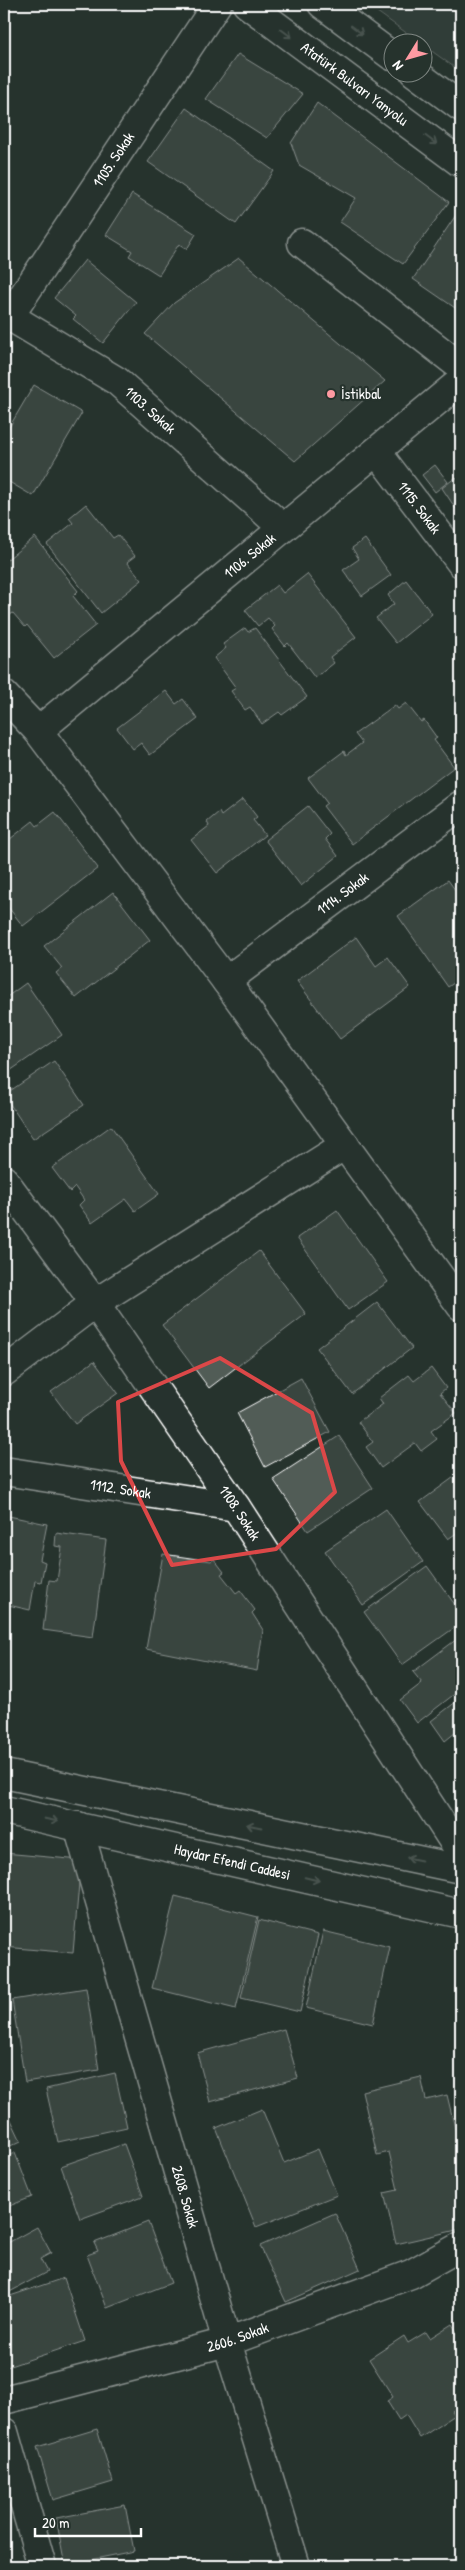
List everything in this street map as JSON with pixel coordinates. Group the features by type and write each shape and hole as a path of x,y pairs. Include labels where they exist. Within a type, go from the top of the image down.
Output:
{"main road":[{"name":"1105. Sokak","path":"7,315 217,4"},
{"name":"Atatürk Bulvarı Yanyolu","path":"247,4 461,163"},
{"path":"322,4 382,49"},
{"path":"427,82 461,107"},
{"path":"302,243 461,367"},
{"name":"1103. Sokak","path":"7,315 117,381 283,528"},
{"name":"1106. Sokak","path":"38,731 461,381"},
{"name":"1115. Sokak","path":"377,452 461,563"},
{"path":"4,695 38,731 226,981 345,1145 457,1290"},
{"name":"1114. Sokak","path":"226,981 461,805"},
{"path":"4,1372 95,1303 345,1145"},
{"name":"1108. Sokak","path":"4,1180 95,1303 236,1507 461,1854"},
{"name":"1112. Sokak","path":"4,1472 236,1507"},
{"path":"4,1774 461,1869"},
{"name":"Haydar Efendi Caddesi","path":"4,1810 461,1914"},
{"name":"2608. Sokak","path":"78,1826 227,2342 296,2566"},
{"name":"2606. Sokak","path":"4,2400 227,2342 411,2274 461,2246"},
{"path":"4,2432 42,2566"}],"highlighted area":[{"path":"220,1358 312,1413 335,1492 276,1549 172,1565 121,1461 118,1402"}],"shaded area":[{"path":"366,4 461,4 461,72 432,51 432,32 405,32"}],"building":[{"path":"238,54 303,94 267,138 206,99"},
{"path":"317,103 449,202 403,264 340,222 356,198 299,165 291,143"},
{"path":"186,108 274,171 236,224 148,162"},
{"path":"132,194 196,234 187,249 179,244 159,275 129,256 132,251 106,235"},
{"path":"461,210 461,312 413,279"},
{"path":"239,258 385,381 295,461 145,334 174,303"},
{"path":"85,260 136,302 103,343 73,319 76,316 54,298"},
{"path":"34,385 82,413 33,496 4,479 4,436"},
{"path":"435,465 448,482 435,492 422,475"},
{"path":"456,477 461,485 461,505 456,509 442,488"},
{"path":"86,504 113,538 118,535 135,556 127,562 142,580 101,613 47,544 73,523 69,518"},
{"path":"35,537 78,591 73,596 96,625 54,658 27,625 25,627 13,613 4,619 4,562"},
{"path":"365,539 391,575 362,596 343,570 359,559 352,548"},
{"path":"307,574 356,637 330,657 334,663 315,678 288,643 285,646 272,629 275,626 268,618 258,626 245,610 277,585 283,593"},
{"path":"406,580 432,614 396,643 376,618 394,604 388,595"},
{"path":"245,628 248,632 255,628 307,697 282,715 279,712 262,724 250,707 245,710 231,691 236,688 214,658 226,648 223,644"},
{"path":"166,691 176,704 183,699 198,719 150,755 141,743 133,749 117,728"},
{"path":"406,703 421,722 424,720 437,738 434,740 454,767 352,844 323,806 327,803 308,778 344,751 346,755 362,743 355,734 395,705 398,709"},
{"path":"243,799 257,817 253,820 265,835 217,873 191,840 209,826 207,822 219,812 221,816"},
{"path":"308,806 330,834 325,839 338,856 301,886 265,840"},
{"path":"55,812 98,868 23,926 4,902 4,851 9,847 5,843 33,821 37,826"},
{"path":"448,880 461,898 461,978 448,987 398,916"},
{"path":"113,892 150,940 76,998 56,973 62,968 44,946"},
{"path":"356,937 376,966 388,957 410,987 340,1039 297,981"},
{"path":"26,983 62,1035 4,1075 4,999"},
{"path":"54,1061 84,1105 33,1139 4,1095"},
{"path":"111,1126 159,1194 135,1211 126,1199 92,1223 79,1205 84,1200 75,1187 70,1192 52,1168"},
{"path":"337,1210 388,1282 348,1310 297,1238"},
{"path":"259,1251 306,1314 209,1388 162,1325"},
{"path":"377,1302 412,1348 352,1394 317,1348"},
{"path":"94,1361 118,1393 75,1424 51,1392"},
{"path":"431,1368 446,1388 440,1393 456,1413 431,1431 437,1439 421,1451 415,1443 381,1468 366,1447 373,1442 358,1422 383,1404 379,1398 409,1375 414,1381"},
{"path":"301,1378 330,1432 265,1467 237,1413"},
{"path":"339,1436 373,1488 308,1531 273,1479"},
{"path":"461,1472 461,1530 448,1539 420,1502"},
{"path":"386,1509 423,1562 363,1605 325,1551"},
{"path":"4,1515 47,1524 40,1560 45,1562 41,1582 35,1581 30,1610 4,1604"},
{"path":"56,1533 106,1540 93,1637 43,1630 49,1580 57,1581 62,1547 55,1546"},
{"path":"163,1554 211,1561 214,1559 224,1572 221,1574 236,1593 240,1590 255,1610 252,1613 263,1630 257,1671 146,1649"},
{"path":"427,1566 461,1613 461,1623 402,1665 364,1612"},
{"path":"461,1636 461,1689 417,1723 400,1700 422,1683 413,1672"},
{"path":"461,1698 461,1728 445,1741 431,1721"},
{"path":"4,1853 81,1860 73,1953 4,1947"},
{"path":"175,1896 258,1917 236,2009 152,1988"},
{"path":"259,1920 318,1935 300,2012 241,1998"},
{"path":"323,1931 390,1947 373,2024 306,2008"},
{"path":"86,1988 99,2070 25,2082 12,2000"},
{"path":"284,2029 298,2078 210,2102 197,2053"},
{"path":"115,2073 127,2127 58,2142 46,2089"},
{"path":"421,2077 426,2100 447,2095 461,2153 461,2229 396,2244 384,2193 398,2190 389,2152 377,2155 362,2091"},
{"path":"4,2105 21,2141 4,2149"},
{"path":"262,2109 284,2163 318,2149 337,2195 256,2227 216,2128"},
{"path":"124,2144 143,2196 80,2219 61,2166"},
{"path":"15,2153 32,2197 4,2208 4,2157"},
{"path":"335,2213 360,2269 286,2302 260,2246"},
{"path":"148,2222 171,2283 107,2308 87,2255 98,2251 94,2243"},
{"path":"37,2227 51,2253 40,2259 47,2272 4,2295 4,2245"},
{"path":"64,2278 85,2341 4,2368 4,2298"},
{"path":"452,2324 461,2339 461,2405 452,2411 455,2415 420,2438 406,2415 399,2420 387,2401 393,2397 369,2359 404,2336 408,2343 426,2332 430,2338"},
{"path":"97,2429 113,2482 53,2500 37,2447"},
{"path":"125,2505 134,2551 65,2565 56,2518"}],"place":[{"name":"İstikbal","path":"331,394"}]}
